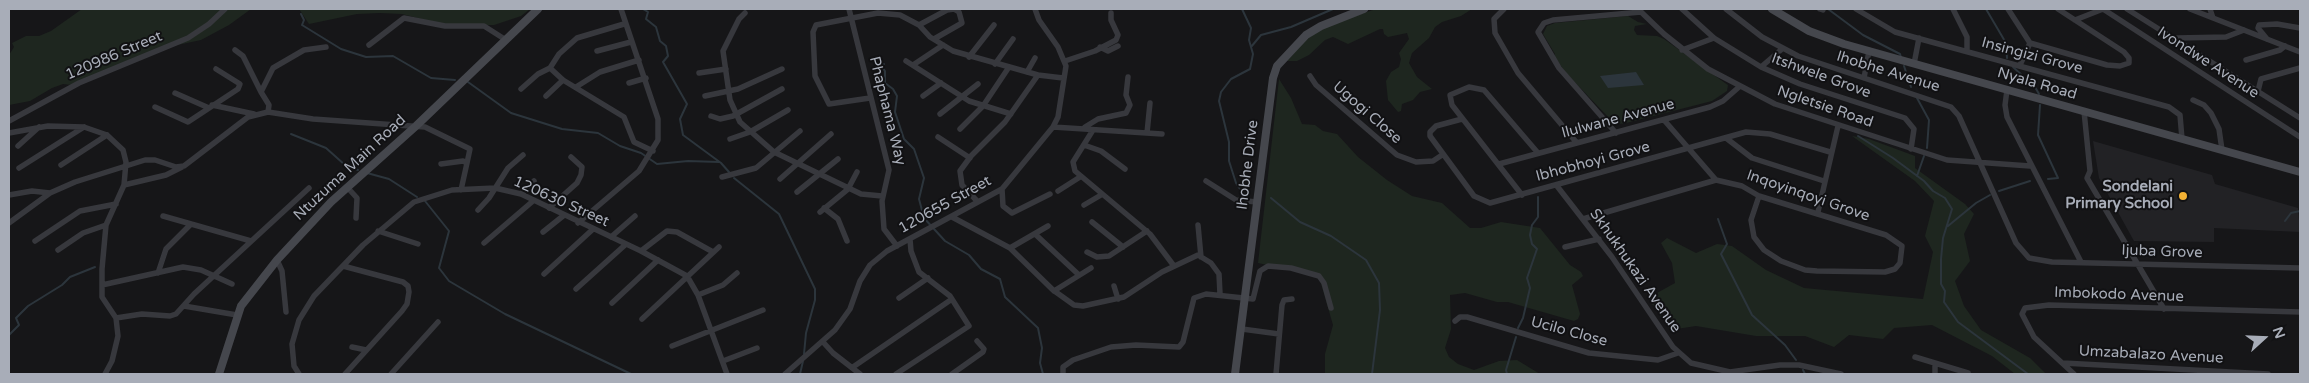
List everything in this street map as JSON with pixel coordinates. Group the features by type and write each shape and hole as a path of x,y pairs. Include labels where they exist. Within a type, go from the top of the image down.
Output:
{"street":[{"name":"120986 Street","path":"9,121 79,83 188,38 210,24 225,9"},
{"name":"Ntuzuma Main Road","path":"219,374 237,315 248,296 277,260 306,227 347,187 416,126 538,9"},
{"path":"578,223 639,171 658,140 659,128 646,78 640,60 630,42 621,9"},
{"name":"Phaphama Way","path":"849,9 889,170 882,196 884,229 897,246"},
{"path":"1035,9 1043,28 1058,47 1065,60 1095,51 1117,38 1111,20 1111,13"},
{"path":"1504,9 1494,19 1495,33 1518,73 1576,143"},
{"name":"Itshwele Grove","path":"1682,9 1714,38 1761,67 1813,89 1902,116 1914,127 1911,148"},
{"name":"Ihobhe Avenue","path":"1726,9 1744,25 1782,49 1951,107 1959,116 1978,163 2016,243 2025,256"},
{"name":"Nyala Road","path":"1772,9 1817,35 2300,172"},
{"name":"Insingizi Grove","path":"1856,9 1886,28 2172,108 2180,115 2182,139"},
{"path":"1952,9 1967,37 1967,51"},
{"path":"2008,9 2030,43 2107,65 2124,66 2130,60 2124,52 2058,9"},
{"path":"2075,20 2103,9"},
{"name":"Ivondwe Avenue","path":"2103,9 2300,137"},
{"path":"2127,9 2177,38 2300,118"},
{"path":"2190,9 2300,52"},
{"path":"2210,9 2213,18"},
{"path":"919,25 947,10 959,12 962,22 934,39"},
{"name":"Ihobhe Drive","path":"1235,374 1273,78 1277,66 1306,35 1321,26 1358,10"},
{"path":"1616,132 1554,61 1538,32 1544,23 1553,20 1639,10"},
{"name":"Ngletsie Road","path":"1639,10 1682,50 1739,87 1775,104 1947,160 2030,166"},
{"path":"746,13 739,19 736,28 724,47 728,92 740,122 774,152 820,176 861,194 882,196"},
{"path":"870,98 829,104 815,76 813,32 816,25 852,20 878,13 891,13 900,15 919,25 943,45 969,57 1038,75 1063,78"},
{"path":"369,45 404,18 445,26 484,26 506,40"},
{"path":"520,89 538,74 550,68 559,54 577,38 624,24"},
{"path":"2267,39 2258,28 2260,25 2277,24 2300,28"},
{"path":"969,57 994,25"},
{"path":"2177,38 2226,37 2244,30"},
{"path":"1682,50 1714,38"},
{"path":"1914,64 1919,38"},
{"path":"996,64 1013,39"},
{"path":"597,51 630,42"},
{"path":"2020,65 2030,43"},
{"path":"913,65 943,45"},
{"path":"1100,48 1108,51 1118,46"},
{"path":"2246,60 2280,50 2285,46"},
{"path":"261,92 275,66 304,50 326,47"},
{"path":"1761,67 1782,49"},
{"path":"235,50 244,56 248,69 258,82 261,92 269,105 268,112"},
{"path":"1864,78 1870,51"},
{"path":"1027,72 1036,58"},
{"path":"576,87 600,72 640,60"},
{"name":"120655 Street","path":"785,374 835,330 850,309 866,270 887,251 1002,189 1022,167 1053,127 1058,117 1063,78 1066,72 1065,60"},
{"path":"906,61 964,97 984,106 1011,114"},
{"path":"960,129 984,106 1009,67"},
{"path":"550,68 563,80 624,117 634,142 650,155"},
{"path":"2258,91 2261,79 2300,68"},
{"path":"155,106 188,122 238,90 240,84 216,69"},
{"path":"698,73 726,69"},
{"path":"705,96 728,92 749,85 782,69"},
{"path":"978,202 964,189 960,180 960,171 1011,114 1038,75"},
{"name":"Ugogi Close","path":"1310,76 1316,85 1397,155 1416,162 1433,161 1442,155"},
{"path":"1083,128 1093,124 1098,118 1126,113 1130,105 1126,95 1128,77"},
{"path":"629,82 646,78"},
{"path":"546,96 563,80"},
{"path":"923,96 941,83"},
{"path":"940,114 964,97 978,84"},
{"path":"1522,195 1462,119 1449,97 1453,92 1469,87 1484,90 1538,153"},
{"name":"Ilulwane Avenue","path":"1498,164 1715,105 1739,87"},
{"path":"710,116 720,119 733,116 782,89"},
{"path":"2007,90 2006,117 2081,262"},
{"path":"175,93 210,107 254,114 268,112 313,119 416,126 435,131 452,142 470,149 461,190"},
{"path":"2193,100 2204,105 2211,113 2219,130 2222,150"},
{"path":"1147,133 1150,102"},
{"path":"730,139 750,132 788,110"},
{"path":"2084,112 2090,171 2087,178 2164,309"},
{"path":"124,186 166,176 184,166 254,114"},
{"name":"Ibhobhoyi Grove","path":"1462,119 1436,126 1430,132 1433,142 1479,200 1494,203 1746,132 1763,132 1830,152"},
{"path":"1664,120 1716,180"},
{"path":"1818,212 1830,152 1838,126"},
{"path":"18,146 39,127"},
{"path":"9,133 39,127 84,127 107,134 123,150 126,166 124,186 106,225 102,297 116,318 118,336 112,361 105,374"},
{"path":"20,168 84,127"},
{"path":"1053,127 1162,134"},
{"path":"1093,130 1073,165 1080,177 1147,231 1174,266"},
{"path":"722,177 752,170 800,131"},
{"path":"60,165 107,134"},
{"path":"780,179 832,134"},
{"path":"938,137 970,158"},
{"path":"1726,138 1743,153 1752,158 1824,181"},
{"path":"1084,145 1101,151 1125,169"},
{"path":"478,210 489,198 508,168 523,155"},
{"path":"549,208 577,183 582,175 582,166 571,158"},
{"path":"797,192 820,176 838,159"},
{"path":"9,223 50,193 67,185 150,160 176,167 184,166"},
{"path":"441,164 463,161 467,163"},
{"path":"846,240 838,219 822,210 848,188 858,172"},
{"path":"1058,191 1080,177"},
{"name":"Inqoyinqoyi Grove","path":"1583,219 1716,180 1742,186 1758,196 1818,212 1891,238 1900,243 1902,249 1900,263 1891,271 1817,271 1793,266 1764,250 1754,237 1751,220 1758,196"},
{"path":"521,194 534,181"},
{"path":"1206,181 1236,200 1257,202"},
{"name":"Skhukhukazi Avenue","path":"1557,186 1599,239 1678,353 1691,363 1731,373"},
{"path":"347,187 357,198 356,218"},
{"path":"116,318 145,314 170,316 176,314 309,188"},
{"name":"120630 Street","path":"299,374 294,366 292,344 299,320 314,296 378,231 414,202 452,190 495,188 521,194 592,230 642,252 687,276"},
{"path":"1002,189 1003,206 1012,214 1050,194"},
{"path":"9,195 32,191 50,193"},
{"path":"1084,206 1101,195"},
{"path":"484,243 533,201"},
{"path":"35,241 80,211 116,204"},
{"path":"163,216 251,241"},
{"path":"543,232 563,216"},
{"path":"611,237 635,216"},
{"path":"952,217 1010,248 1064,300 1083,306 1130,295 1174,266 1193,257 1201,257 1211,263 1221,280 1220,294"},
{"path":"1092,222 1123,247"},
{"path":"158,273 166,250 191,224"},
{"path":"58,250 83,233 106,225"},
{"path":"1198,225 1201,257"},
{"path":"1010,248 1048,226"},
{"path":"544,274 592,230"},
{"path":"378,231 418,244"},
{"path":"642,252 660,235 671,231 713,252"},
{"path":"1087,252 1102,258 1147,231"},
{"path":"1035,234 1079,275"},
{"path":"896,374 969,326 968,321 952,299 917,268 910,239"},
{"path":"1565,247 1599,239"},
{"path":"576,289 625,245"},
{"path":"642,319 720,247"},
{"name":"Ijuba Grove","path":"2025,256 2038,261 2300,268"},
{"path":"277,260 282,271 286,312"},
{"path":"612,303 658,260"},
{"path":"343,266 384,275 403,282 408,286 408,298 402,311 344,374"},
{"path":"1063,374 1063,367 1073,360 1111,347 1136,345 1178,347 1183,342 1194,298 1206,294 1220,294 1246,300 1253,299 1260,271 1264,267 1273,266 1300,270 1320,276 1324,283 1331,308"},
{"path":"102,285 183,267 215,276 232,284"},
{"path":"1054,291 1091,268"},
{"path":"698,295 723,285 737,273"},
{"path":"687,276 698,295 727,374"},
{"path":"899,298 928,278"},
{"path":"1114,286 1118,299"},
{"path":"1276,374 1283,302 1292,298"},
{"path":"853,368 952,299"},
{"name":"Imbokodo Avenue","path":"2074,374 2034,337 2022,314 2025,308 2049,305 2300,312"},
{"path":"184,306 237,315"},
{"path":"672,346 763,310"},
{"name":"Ucilo Close","path":"1455,322 1460,317 1467,317 1589,353 1658,360 1678,353"},
{"path":"391,374 438,322"},
{"path":"1242,329 1279,334"},
{"path":"952,374 983,352 984,349 977,341"},
{"path":"823,342 833,353 860,374"},
{"path":"352,347 366,350"},
{"path":"723,361 756,348"},
{"path":"1915,358 1968,373"},
{"name":"Umzabalazo Avenue","path":"2064,363 2268,374"},
{"path":"1935,364 1935,374"},
{"path":"1731,373 1780,365 1799,365 1841,374"}],"shaded area":[{"path":"82,9 251,9 229,25 201,40 159,49 72,85 63,84 52,88 30,101 9,105 9,55 14,47 12,43 26,36 39,36 51,31"},
{"path":"299,9 530,9 521,16 494,25 445,25 402,14 380,13 357,14 309,24"},
{"path":"1376,9 1472,9 1435,27 1429,38 1412,53 1409,63 1417,77 1432,89 1420,92 1413,100 1402,104 1401,111 1398,112 1388,100 1386,81 1391,72 1399,67 1401,59 1399,53 1409,39 1407,33 1388,37 1384,34 1383,29 1380,29 1348,44 1333,37 1325,40 1309,55 1297,61 1287,61 1306,40 1318,31 1340,21"},
{"path":"1628,16 1638,22 1647,24 1635,26 1634,30 1637,35 1657,36 1664,39 1728,85 1727,91 1712,101 1626,123 1619,124 1611,120 1566,73 1554,56 1555,54 1543,34 1547,26 1555,23"},
{"path":"1636,72 1644,85 1608,88 1600,76"},
{"path":"1279,79 1291,98 1302,124 1315,125 1323,131 1337,134 1358,157 1387,180 1412,196 1442,203 1470,228 1481,228 1501,222 1540,228 1570,265 1581,272 1583,276 1572,285 1580,314 1578,319 1574,321 1508,302 1497,302 1465,293 1450,295 1451,329 1445,348 1449,357 1458,364 1474,370 1499,361 1517,360 1540,374 1325,374 1325,354 1333,325 1320,280 1309,274 1258,263"},
{"path":"1852,136 1869,139 1915,156 1915,168 1965,204 1974,214 1964,234 1970,261 1955,281 1964,306 1981,330 2030,358 2046,374 2015,374 1992,356 1932,325 1894,328 1883,339 1849,335 1834,347 1805,336 1756,336 1696,326 1670,330 1648,298 1675,283 1672,263 1661,243 1667,238 1696,253 1717,244 1732,246 1766,270 1804,288 1923,299 1933,252 1925,236 1934,201 1915,181"},
{"name":"Sondelani Primary School","path":"2093,141 2212,175 2215,184 2298,208 2300,232 2214,228 2214,242 2134,241 2099,178"}],"waterway":[{"path":"643,9 648,12 646,19 656,27 660,41 666,46 668,56 663,62 687,104 680,119 683,135 721,163 729,172"},
{"path":"1242,9 1251,28 1249,40 1251,47"},
{"path":"1251,47 1261,35 1291,27 1333,9"},
{"path":"1828,9 1863,35 1900,54 1901,57"},
{"path":"1986,9 2006,43 2007,58"},
{"path":"301,14 304,20 302,25 341,49 366,57 393,56 431,78 455,80"},
{"path":"1242,192 1236,183 1229,161 1229,142 1219,101 1221,92 1231,79 1250,69 1253,54 1251,47"},
{"path":"884,64 882,67 885,71 885,83 893,89 897,96 895,112 904,139 914,149 924,178 919,199 924,218 945,241 969,255 981,269 1000,279 1005,297 1038,328 1042,348 1040,363 1043,374"},
{"path":"1904,66 1911,87"},
{"path":"2013,67 2035,87 2039,94"},
{"path":"468,82 511,113 562,129 598,133 620,146 641,153 657,164 688,161 719,162"},
{"path":"1917,98 1929,120 1927,148"},
{"path":"2040,105 2038,135 2058,178 2048,179"},
{"path":"291,134 326,148 345,165 358,170"},
{"path":"1858,136 1917,176"},
{"path":"1917,176 1924,156"},
{"path":"367,173 389,179 417,197"},
{"path":"1917,176 1933,191 1945,198 1952,209 1943,238 1941,259 1941,284 1945,291 1944,302 1958,322 2028,374"},
{"path":"734,178 779,214 815,289 815,300 806,333 804,354"},
{"path":"1999,191 2030,181"},
{"path":"1948,226 1976,203 1990,195"},
{"path":"1518,328 1523,318 1530,288 1527,278 1537,249 1532,244 1530,235 1532,225 1538,217 1538,197"},
{"path":"1271,198 1300,222 1331,236 1366,260 1379,283 1380,310 1372,374"},
{"path":"425,201 449,231 439,268 449,281 505,314 631,374"},
{"path":"2285,221 2291,213 2300,211"},
{"path":"1718,219 1727,244 1721,254 1752,315 1785,345 1796,360"},
{"path":"9,335 19,325 16,318 28,306 62,285 70,277 95,267"},
{"path":"1507,374 1506,370 1516,337"},
{"path":"800,374 803,361"},
{"path":"1803,370 1805,374"}],"place":[{"name":"Sondelani Primary School","path":"2183,196"}]}
